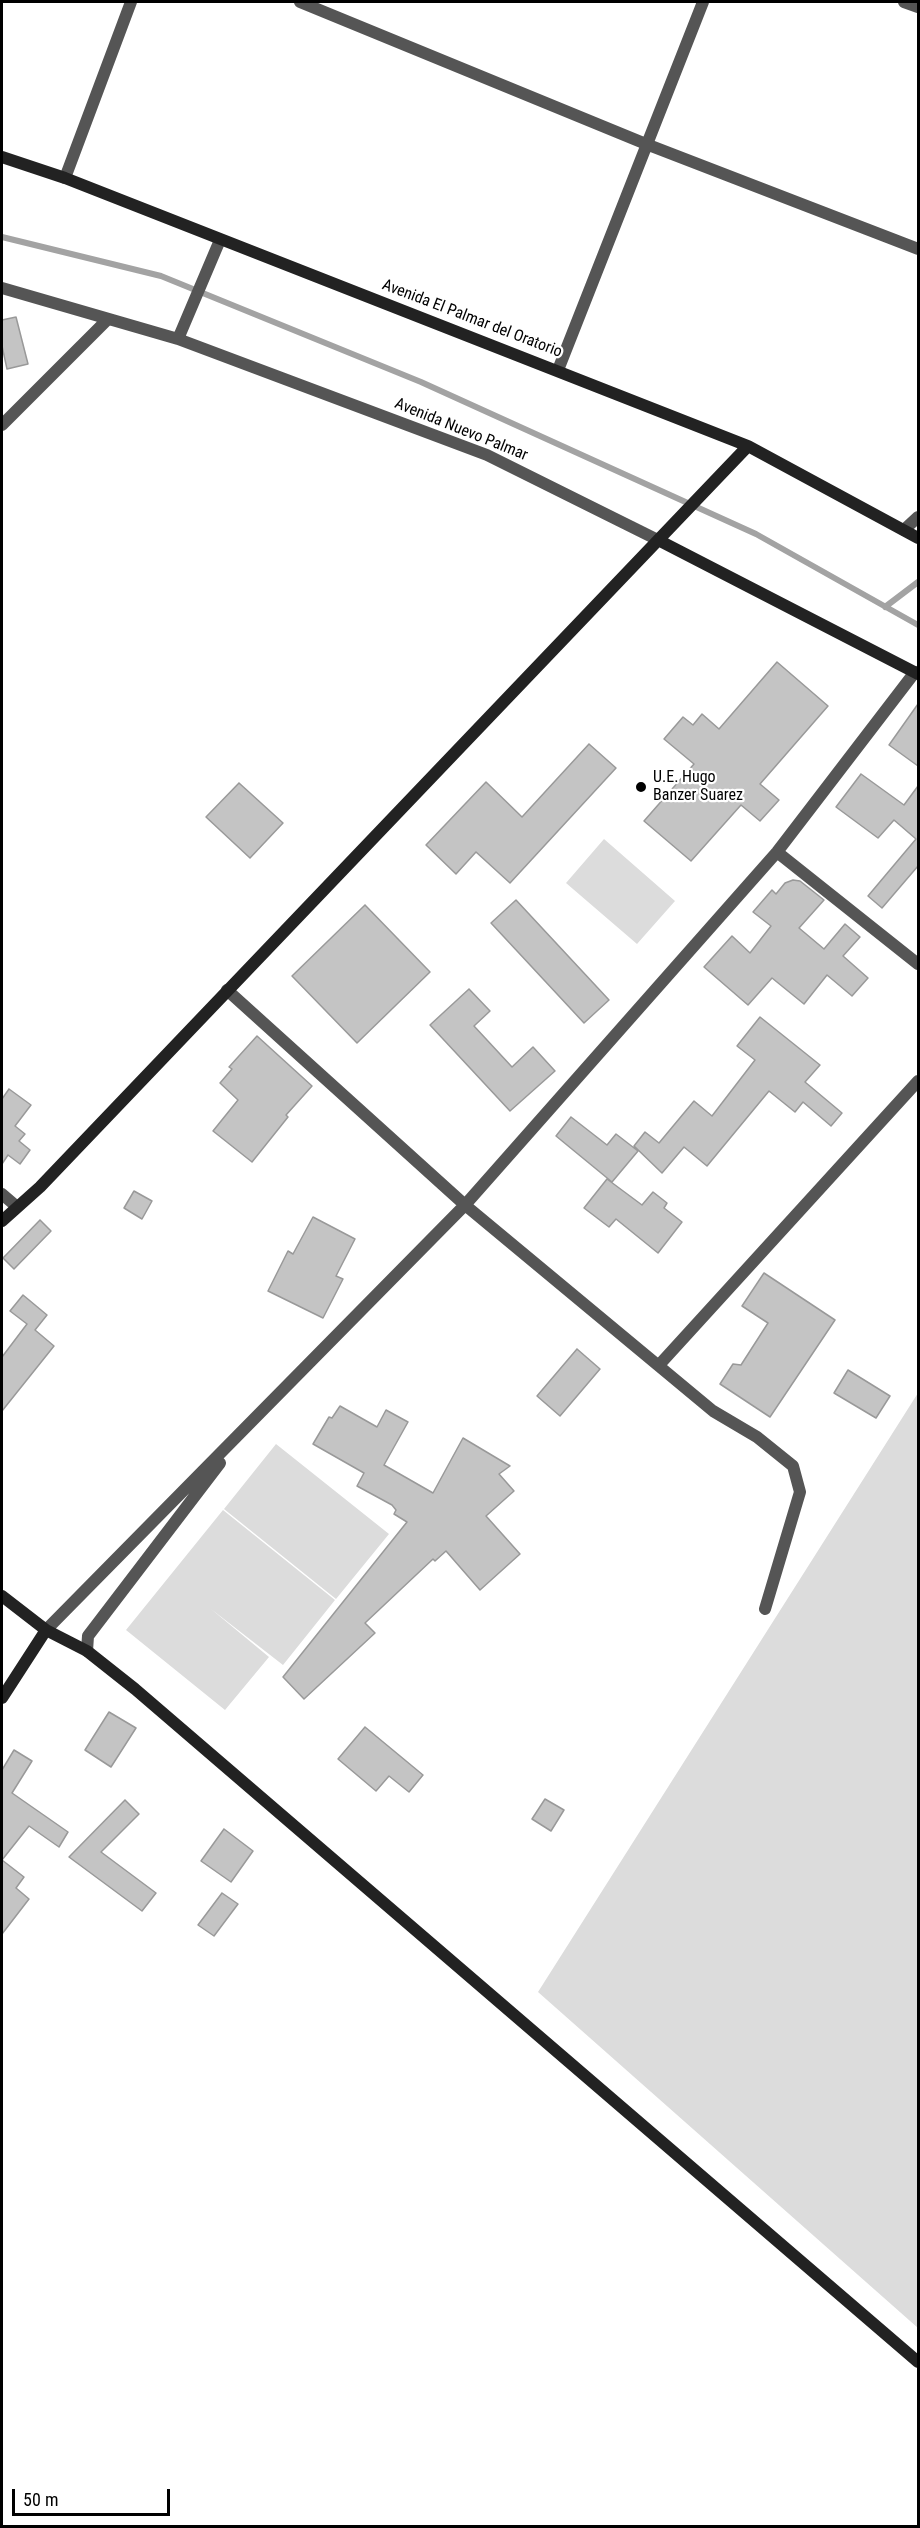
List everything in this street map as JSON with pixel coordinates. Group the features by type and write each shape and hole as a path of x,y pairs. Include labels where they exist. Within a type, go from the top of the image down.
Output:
{"street":[{"path":"65,178 131,2"},
{"path":"300,2 646,144 918,249"},
{"path":"558,370 703,2"},
{"path":"904,2 918,7"},
{"name":"Avenida El Palmar del Oratorio","path":"2,157 65,178 748,446 918,538"},
{"path":"178,339 220,240"},
{"name":"Avenida Nuevo Palmar","path":"2,288 178,339 487,455 917,673"},
{"path":"2,425 107,320"},
{"path":"2,1221 39,1187 660,541 748,446"},
{"path":"904,530 918,517"},
{"path":"2,1698 45,1630 465,1205 777,852 917,673"},
{"path":"777,852 918,964"},
{"path":"227,990 465,1205 660,1364 713,1411 757,1437 793,1466 800,1492 765,1609"},
{"path":"660,1364 918,1081"},
{"path":"2,1194 16,1206"},
{"path":"87,1651 88,1636 250,1424"},
{"path":"2,1596 45,1630 87,1651 144,1696 918,2362"}],"shaded area":[{"path":"604,839 675,901 637,944 566,883"},
{"path":"918,1393 918,2328 538,1992"},
{"path":"276,1444 389,1534 336,1599 224,1509"},
{"path":"223,1510 335,1600 283,1665 211,1609 269,1657 225,1710 126,1630"}],"building":[{"path":"16,317 28,364 7,369 2,346 2,320"},
{"path":"777,662 828,706 760,784 779,800 760,821 741,805 691,861 644,821 694,764 664,739 683,717 693,725 702,714 719,729"},
{"path":"918,704 918,766 889,745"},
{"path":"589,744 616,768 510,883 476,852 456,874 426,845 486,782 522,817"},
{"path":"861,774 904,805 918,786 918,866 882,908 868,896 916,839 894,820 878,838 836,807"},
{"path":"239,783 283,823 250,858 206,817"},
{"path":"793,880 800,881 824,900 799,928 824,949 845,924 860,937 843,956 868,978 852,996 827,975 804,1004 772,978 748,1005 704,967 732,936 750,953 771,926 753,912 772,890 776,894 785,883"},
{"path":"516,900 609,1000 584,1023 491,923"},
{"path":"365,905 430,972 357,1043 292,976"},
{"path":"469,989 490,1011 474,1026 512,1067 533,1047 555,1071 510,1111 430,1025"},
{"path":"760,1017 820,1065 805,1082 842,1113 831,1126 803,1102 795,1112 769,1091 707,1166 684,1147 662,1173 634,1146 645,1132 659,1143 694,1101 712,1116 755,1060 737,1046"},
{"path":"257,1036 312,1086 286,1115 288,1117 252,1162 213,1131 238,1100 220,1083 232,1069 229,1067"},
{"path":"9,1089 31,1105 15,1126 25,1134 19,1141 30,1150 20,1164 8,1155 2,1164 2,1099"},
{"path":"571,1117 607,1145 616,1134 638,1151 612,1182 556,1136"},
{"path":"607,1179 642,1205 653,1192 667,1203 664,1208 682,1222 658,1253 616,1219 609,1227 584,1208"},
{"path":"134,1191 152,1201 142,1219 124,1208"},
{"path":"313,1217 355,1239 336,1276 343,1279 323,1318 268,1291 288,1251 293,1254"},
{"path":"40,1220 51,1231 14,1269 3,1258"},
{"path":"764,1273 835,1320 770,1417 720,1384 733,1364 741,1365 768,1323 742,1306"},
{"path":"23,1295 47,1315 35,1330 54,1346 2,1411 2,1357 27,1324 10,1311"},
{"path":"577,1349 600,1369 560,1416 537,1396"},
{"path":"848,1370 890,1396 876,1418 834,1393"},
{"path":"340,1406 377,1427 386,1410 408,1422 384,1465 433,1493 463,1438 510,1466 499,1474 514,1491 486,1516 520,1554 480,1590 446,1551 435,1561 433,1559 365,1623 375,1633 304,1699 283,1677 407,1522 394,1514 396,1510 392,1505 357,1486 364,1473 313,1444 329,1417 332,1418"},
{"path":"109,1712 136,1728 111,1767 85,1750"},
{"path":"365,1727 423,1775 409,1792 389,1776 376,1791 338,1759"},
{"path":"14,1750 32,1761 12,1793 68,1832 59,1847 29,1826 2,1860 2,1770"},
{"path":"545,1799 564,1810 551,1831 532,1819"},
{"path":"125,1800 139,1814 101,1852 156,1893 142,1911 69,1857"},
{"path":"224,1829 253,1851 231,1882 201,1861"},
{"path":"2,1860 24,1877 16,1888 29,1899 2,1934"},
{"path":"222,1893 238,1904 214,1936 198,1925"}],"waterway":[{"path":"2,237 161,276 421,382 756,534 918,625"},
{"path":"885,607 918,582"}],"place":[{"name":"U.E. Hugo Banzer Suarez","path":"641,787"}]}
